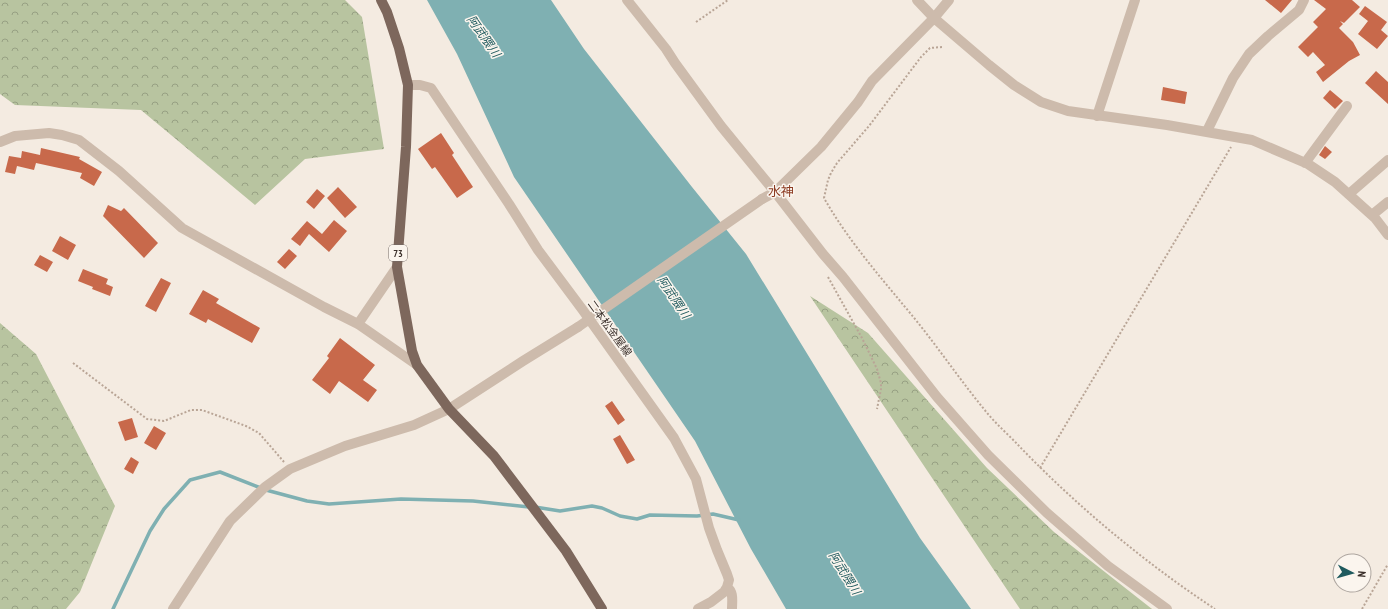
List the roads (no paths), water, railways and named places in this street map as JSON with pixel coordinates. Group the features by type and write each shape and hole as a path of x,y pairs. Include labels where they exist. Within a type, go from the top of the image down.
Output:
{"main road":[{"name":"73","path":"381,0 387,12 399,48 408,85 406,147 397,267 412,350 417,365 449,409 494,456 566,551 602,609"}],"street":[{"path":"627,0 666,49 721,126 843,277 937,397 988,455 1046,513 1108,566 1167,609"},
{"path":"917,0 934,18 989,65 1014,85 1041,102 1068,111 1167,124 1252,140 1305,163 1335,182 1372,215 1388,235"},
{"path":"173,609 230,520 265,487 290,469 345,446 414,425 449,409 578,327 762,199 775,192 821,147 858,102 872,81 934,18 949,0"},
{"path":"1097,116 1135,0"},
{"path":"1207,131 1233,78 1250,54 1268,36 1299,10 1304,0"},
{"name":"二本松金屋線","path":"408,85 420,85 431,88 538,250 674,438 696,479 717,550 729,580 727,587 731,589 732,592 732,609"},
{"path":"1305,163 1347,106"},
{"path":"0,142 15,136 49,133 62,134 79,140 119,171 182,228 324,307 358,324 417,365"},
{"path":"1349,194 1388,160"},
{"path":"1372,215 1388,202"},
{"path":"358,324 397,267"},
{"path":"698,609 719,596 727,587"}],"water":[{"name":"阿武隈川","path":"427,0 551,0 584,49 746,254 920,538 971,609 786,609 751,549 695,441 514,177 457,54"}],"waterway":[{"path":"113,609 150,531 164,509 190,480 220,472 266,490 307,501 329,504 401,499 473,501 529,507"},
{"path":"535,507 560,511 592,506 602,508 620,516 637,519 650,515 697,516 713,514 739,520"}],"district":[{"name":"水神","path":"781,191"}]}
